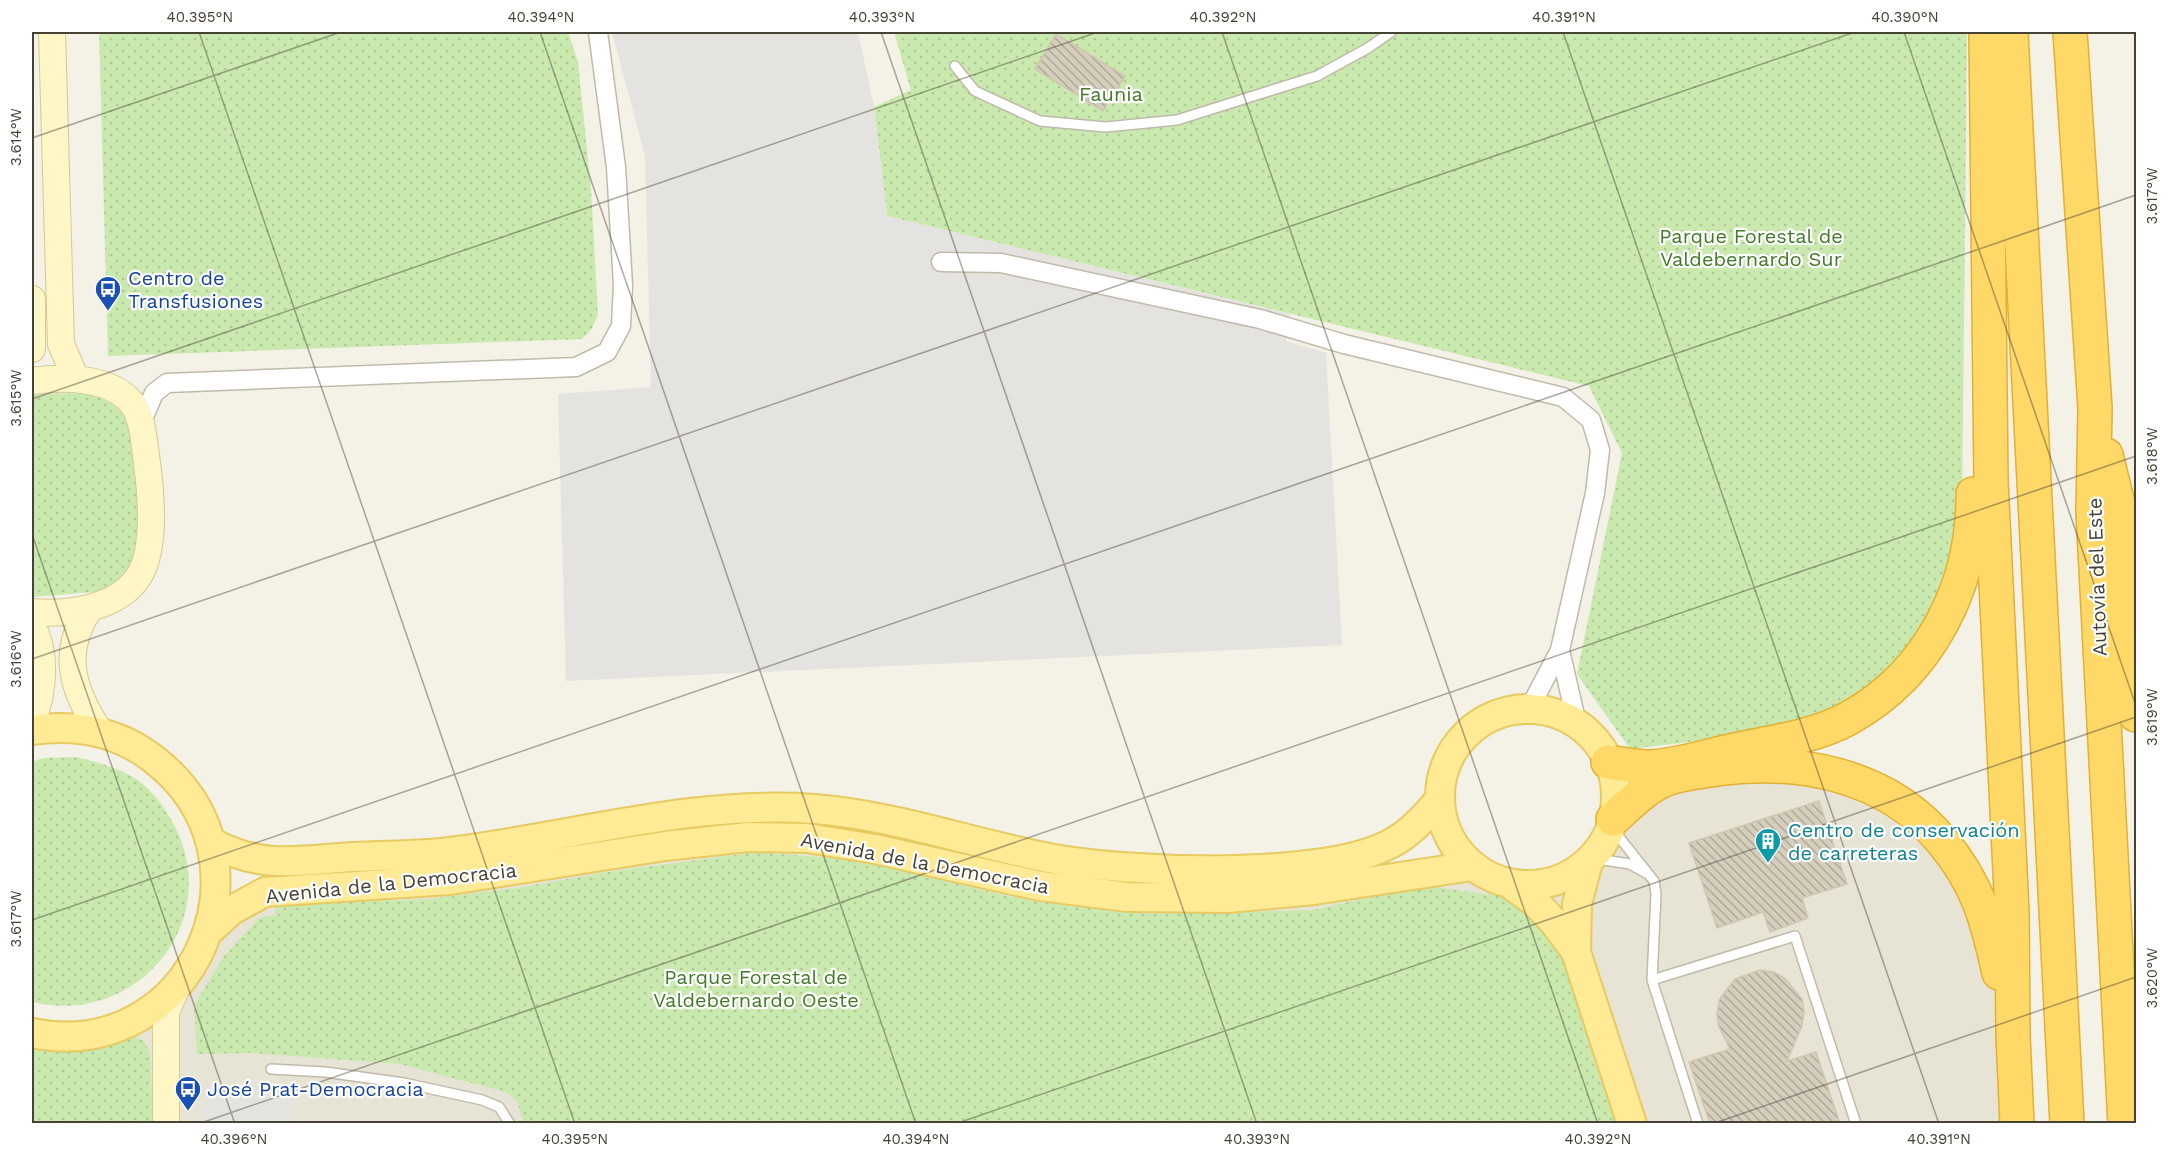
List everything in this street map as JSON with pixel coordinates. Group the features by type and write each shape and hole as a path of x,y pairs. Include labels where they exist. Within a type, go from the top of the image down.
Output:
{"highway":[{"path":"1986,32 1991,481 2012,912 2013,1036 2017,1124"},
{"path":"2011,32 2067,1124"},
{"name":"Autovía del Este","path":"2070,32 2095,408 2093,512 2125,1124"},
{"path":"1608,762 1650,767 1810,733 1848,719 1883,695 1915,666 1939,632 1958,587 1973,528 1972,325 1986,183"},
{"path":"2095,408 2121,516 2136,715"},
{"path":"1612,823 1663,780 1742,766 1784,765 1827,771 1873,787 1904,806 1941,839 1965,873 1987,917 2013,1036"}],"main road":[{"path":"1576,952 1577,904 1590,860 1612,823 1614,783 1608,762 1595,741 1577,724 1554,713 1529,709 1494,715 1465,735 1446,764 1440,799 1442,818 1449,836 1472,866 1510,884 1534,902 1553,921 1576,952 1632,1124"},
{"path":"32,730 52,727 100,732 138,747 171,772 197,805 213,843 216,887 210,930 176,989 149,1011 118,1027 84,1036 49,1036 32,1033"},
{"name":"Avenida de la Democracia","path":"213,843 232,854 264,862 454,852 661,817 747,808 814,809 882,819 1051,858 1133,868 1226,870 1305,865 1367,854 1389,845 1407,833 1440,799"},
{"name":"Avenida de la Democracia","path":"210,930 232,910 265,892 450,880 665,846 748,837 807,838 875,849 1040,886 1127,897 1228,898 1314,890 1472,866"},
{"path":"1510,884 1535,885 1552,882 1572,874 1590,860"}],"street":[{"path":"52,32 61,344 76,379"},
{"path":"141,424 154,393 167,383 576,367 607,352 621,326 623,285 616,167 598,32"},
{"path":"941,261 1001,263 1249,317 1307,331 1344,344 1563,397 1591,420 1600,450 1595,493 1560,650 1529,709"},
{"path":"32,299 32,349"},
{"path":"32,381 76,379 112,388 131,402 141,424 152,494 144,564 139,576 129,588 90,608 52,614 32,612"},
{"path":"90,608 78,626 73,641 71,663 80,698 100,732"},
{"path":"32,625 42,649 39,698 32,722"},
{"path":"1560,650 1577,724"},
{"path":"166,1124 166,1012 176,989"}],"lane":[{"path":"954,66 975,92 1040,121 1106,128 1177,120 1317,76 1368,48 1391,32"},
{"path":"1612,823 1654,882 1656,894 1652,980 1698,1124"},
{"path":"1590,860 1630,864 1649,875"},
{"path":"1652,980 1795,936 1856,1124"},
{"path":"271,1069 325,1072 404,1083 482,1100 500,1107 510,1124"}],"shaded area":[{"path":"612,32 858,32 874,107 887,216 1290,314 1286,341 1326,353 1342,645 566,681 558,394 651,387 645,156"},
{"name":"Parque Forestal de Valdebernardo Oeste","path":"1742,766 1904,806 1987,917 2017,1123 32,1124 118,1027 232,910 748,837 1127,897 1472,866 1510,884 1535,885 1572,874 1588,862 1602,844 1611,827 1638,798"},
{"path":"294,1086 295,1123 202,1123 202,1087"}],"green space":[{"path":"99,32 568,32 578,62 591,189 598,315 591,330 582,339 108,356"},
{"name":"Parque Forestal de Valdebernardo Sur","path":"894,32 1967,32 1962,518 1920,643 1838,711 1740,736 1630,749 1577,674 1622,453 1589,386 887,216 874,107 911,90"},
{"path":"85,393 104,399 122,410 133,427 138,451 139,551 129,573 107,591 32,597 32,394"},
{"path":"76,757 122,771 136,779 155,796 169,816 185,853 189,890 181,925 164,956 139,980 108,998 72,1005 32,1002 32,762 44,758"},
{"name":"Parque Forestal de Valdebernardo Oeste","path":"757,852 859,860 1012,897 1147,914 1313,910 1423,885 1511,898 1556,939 1615,1123 524,1123 517,1101 505,1092 400,1064 250,1053 197,1054 194,1005 224,956 259,918 275,915 275,905 426,899 517,888 608,872"},
{"path":"125,1035 143,1040 150,1053 153,1123 32,1123 32,1043"}],"building":[{"path":"1056,34 1125,76 1103,111 1035,69"},
{"name":"Centro de conservación de carreteras","path":"1819,801 1847,884 1802,898 1808,918 1770,932 1763,912 1717,928 1689,843"},
{"path":"1760,970 1773,972 1785,978 1802,999 1804,1012 1802,1026 1787,1061 1816,1052 1840,1124 1710,1124 1689,1062 1730,1049 1719,1027 1717,1014 1719,1000 1735,979"}],"place":[{"name":"Centro de Transfusiones","path":"108,312"},
{"name":"Centro de conservación de carreteras","path":"1768,864"},
{"name":"José Prat-Democracia","path":"188,1112"}],"park label":[{"name":"Faunia","path":"1111,94"}]}
